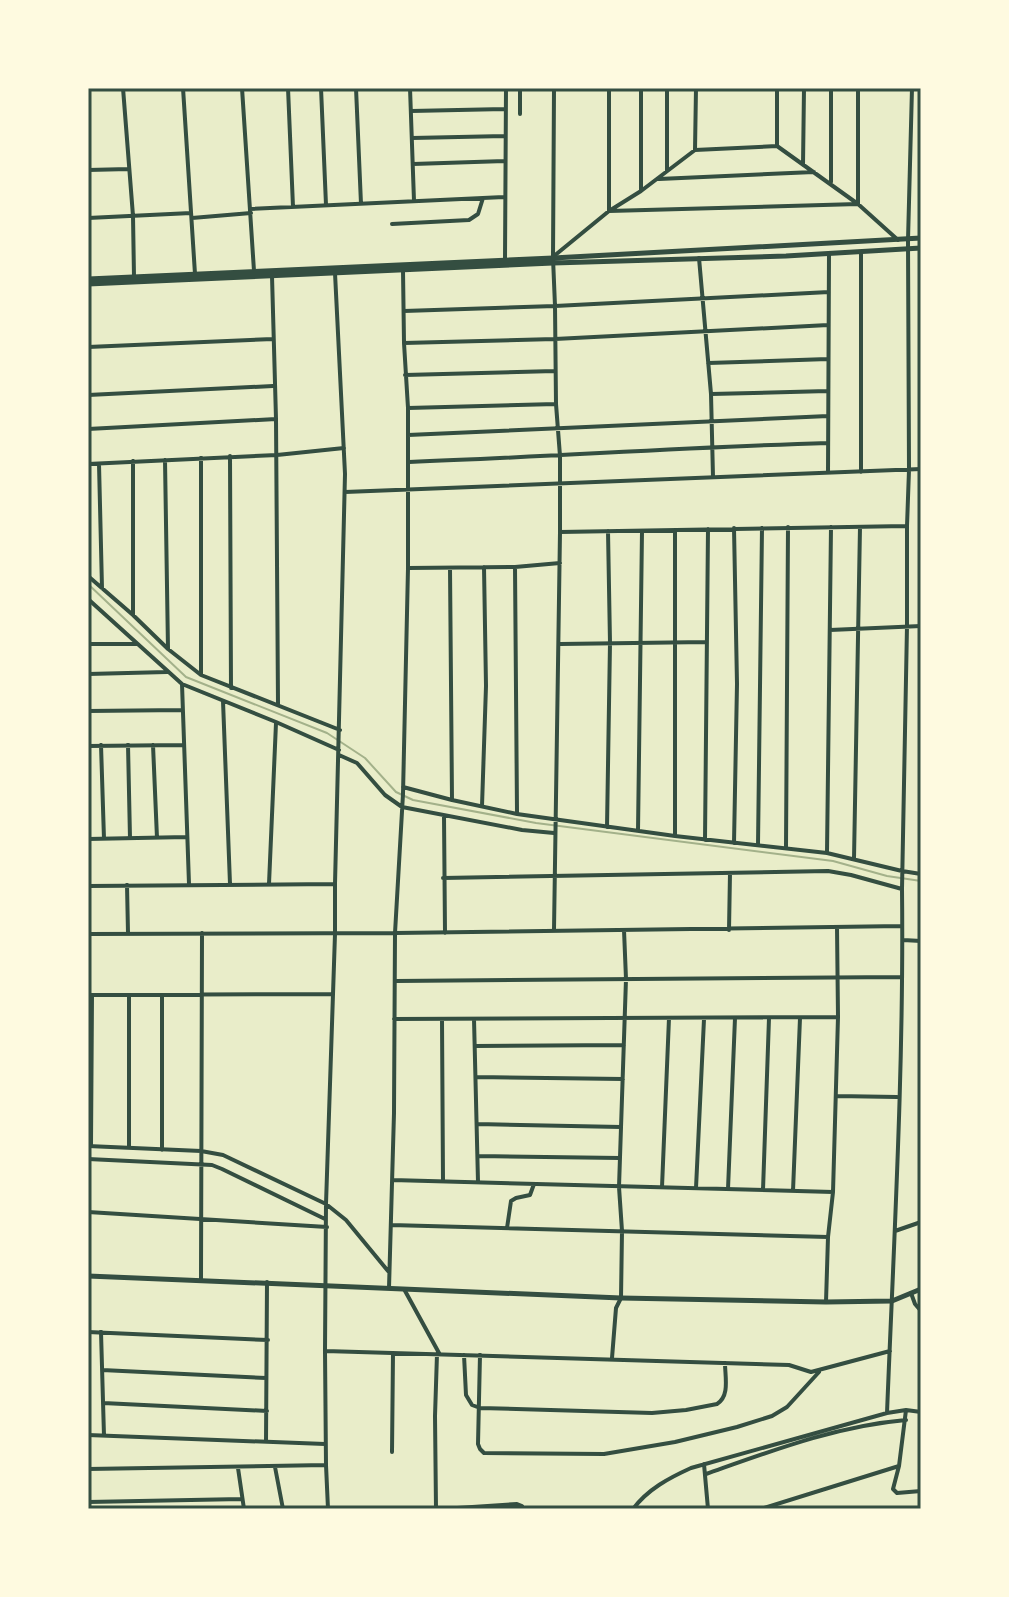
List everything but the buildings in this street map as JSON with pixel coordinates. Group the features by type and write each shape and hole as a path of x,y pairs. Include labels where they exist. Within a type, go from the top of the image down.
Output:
{"street":[{"path":"123,88 133,216 134,277"},
{"path":"183,88 195,274"},
{"path":"242,88 254,271"},
{"path":"288,88 293,207"},
{"path":"321,88 326,205"},
{"path":"356,88 361,204"},
{"path":"410,88 414,201"},
{"path":"505,260 506,88"},
{"path":"520,88 520,114"},
{"path":"554,88 553,260 560,456 554,930"},
{"path":"609,88 609,211"},
{"path":"641,88 641,191"},
{"path":"667,88 667,171"},
{"path":"695,150 696,88"},
{"path":"777,88 777,146"},
{"path":"803,165 804,88"},
{"path":"831,88 831,183"},
{"path":"858,88 858,204"},
{"path":"887,1413 903,940 912,88"},
{"path":"411,111 505,109"},
{"path":"412,138 505,136"},
{"path":"553,260 609,211 695,150 777,146 831,183 899,240"},
{"path":"413,164 505,161"},
{"path":"88,170 129,169"},
{"path":"656,179 814,172"},
{"path":"88,218 504,197"},
{"path":"392,224 469,220 478,214 483,198"},
{"path":"609,211 858,204"},
{"path":"88,281 403,270 921,238"},
{"path":"88,281 505,260 699,258 921,248"},
{"path":"861,252 861,472"},
{"path":"828,473 829,254"},
{"path":"699,258 711,394 713,477"},
{"path":"389,1288 395,933 403,804 408,568 409,462 403,270"},
{"path":"328,1509 326,1204 345,492 335,273"},
{"path":"272,276 277,455 278,704"},
{"path":"404,311 829,292"},
{"path":"404,343 555,339 828,325"},
{"path":"88,347 274,339"},
{"path":"708,363 828,359"},
{"path":"405,375 556,371"},
{"path":"88,395 275,386"},
{"path":"711,394 828,391"},
{"path":"408,408 556,404"},
{"path":"408,435 828,416"},
{"path":"88,429 276,419"},
{"path":"409,462 828,443"},
{"path":"88,464 277,455 344,448"},
{"path":"230,456 231,688"},
{"path":"201,458 201,675"},
{"path":"165,460 168,649"},
{"path":"133,461 133,615"},
{"path":"99,464 102,588"},
{"path":"345,492 921,469"},
{"path":"560,532 907,526"},
{"path":"786,848 788,527"},
{"path":"827,853 831,527"},
{"path":"854,859 860,527"},
{"path":"734,528 737,684 734,843"},
{"path":"758,845 762,528"},
{"path":"705,840 708,529"},
{"path":"675,530 675,836"},
{"path":"607,827 608,531"},
{"path":"638,831 642,531"},
{"path":"408,568 515,567 560,563"},
{"path":"482,806 486,686 484,567"},
{"path":"515,567 517,814"},
{"path":"450,568 452,800"},
{"path":"88,576 201,675 340,730"},
{"path":"88,599 182,684 276,722 339,752 357,763 385,795 403,804 444,816 554,833"},
{"path":"830,630 921,626"},
{"path":"560,644 707,642"},
{"path":"88,644 137,644"},
{"path":"88,674 167,672"},
{"path":"182,684 189,884"},
{"path":"223,701 230,884"},
{"path":"88,711 183,710"},
{"path":"269,884 276,722"},
{"path":"101,745 104,839"},
{"path":"128,745 130,838"},
{"path":"153,745 157,838"},
{"path":"88,746 183,745"},
{"path":"403,791 554,820 827,853 921,874"},
{"path":"444,816 445,933"},
{"path":"88,839 187,837"},
{"path":"443,878 828,871 902,889"},
{"path":"729,930 730,873"},
{"path":"88,886 335,884"},
{"path":"127,885 128,933"},
{"path":"88,934 445,933 902,926"},
{"path":"826,1302 836,1096 837,927"},
{"path":"612,1359 616,1308 621,1298 619,1187 626,979 624,930"},
{"path":"201,1280 202,933"},
{"path":"903,940 921,941"},
{"path":"395,981 902,977"},
{"path":"333,994 90,995 89,1146 201,1151 235,1160 326,1204 346,1220 389,1272"},
{"path":"129,995 129,1148"},
{"path":"162,995 162,1150"},
{"path":"793,1191 800,1017"},
{"path":"394,1019 838,1017"},
{"path":"662,1187 669,1018"},
{"path":"696,1188 704,1018"},
{"path":"728,1189 735,1018"},
{"path":"763,1190 769,1018"},
{"path":"474,1019 478,1182"},
{"path":"442,1020 443,1181"},
{"path":"475,1046 624,1045"},
{"path":"476,1077 623,1079"},
{"path":"836,1096 898,1097"},
{"path":"477,1124 621,1127"},
{"path":"478,1156 620,1158"},
{"path":"88,1159 201,1164 222,1169 327,1220"},
{"path":"392,1180 833,1192"},
{"path":"507,1228 511,1201 530,1195 534,1184"},
{"path":"88,1212 327,1227"},
{"path":"895,1231 921,1222"},
{"path":"391,1225 828,1237"},
{"path":"88,1276 621,1298 826,1302 892,1301 921,1289"},
{"path":"266,1442 267,1282"},
{"path":"404,1289 438,1354 436,1509"},
{"path":"911,1293 921,1311"},
{"path":"88,1332 268,1340"},
{"path":"101,1332 104,1436"},
{"path":"325,1351 789,1365 805,1371 821,1370 890,1351"},
{"path":"392,1452 393,1353"},
{"path":"464,1355 466,1395 472,1405 480,1408 652,1413 710,1406 724,1398 725,1363"},
{"path":"480,1355 478,1444 484,1453 604,1454 737,1427 772,1416 787,1407 821,1370"},
{"path":"102,1370 266,1378"},
{"path":"103,1403 267,1411"},
{"path":"906,1410 899,1466 893,1486 897,1493 921,1491"},
{"path":"633,1509 641,1498 667,1479 704,1464 887,1413 906,1410 921,1412"},
{"path":"706,1474 834,1432 873,1423 906,1420"},
{"path":"88,1435 326,1444"},
{"path":"704,1464 708,1509"},
{"path":"88,1469 326,1465"},
{"path":"761,1509 899,1466"},
{"path":"275,1467 283,1509"},
{"path":"238,1468 244,1509"},
{"path":"88,1509 88,1502 242,1499"},
{"path":"442,1509 517,1504 523,1509"}],"waterway":[{"path":"88,584 186,677 327,733 365,758 396,792 413,800 536,823 833,861 887,876 921,881"}]}
